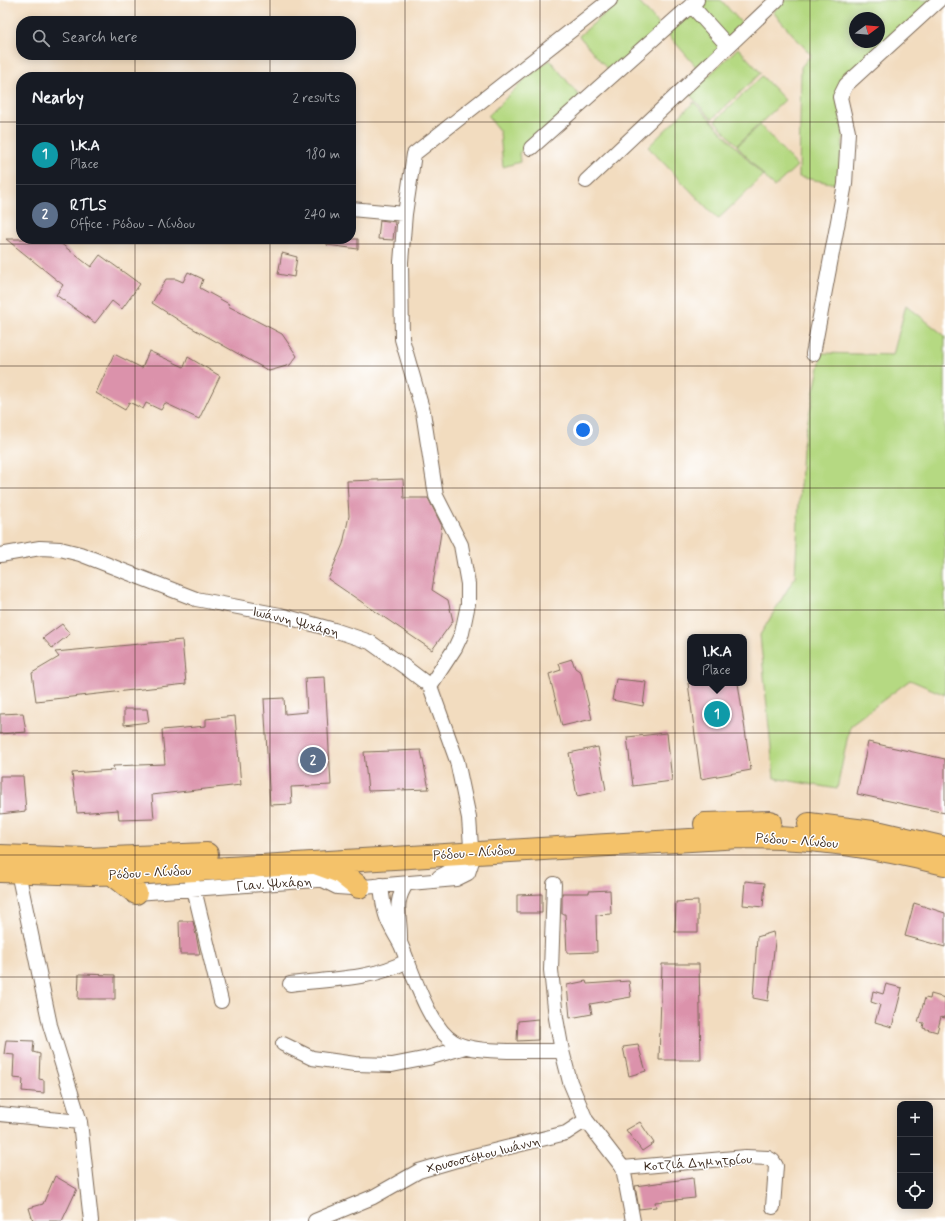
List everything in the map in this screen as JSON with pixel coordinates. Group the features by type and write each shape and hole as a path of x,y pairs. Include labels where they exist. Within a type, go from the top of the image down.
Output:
{"main road":[{"name":"Ρόδου - Λίνδου","path":"9,871 111,873 192,880 313,862 471,845 739,822 784,822 855,828 945,848"},
{"name":"Ρόδου - Λίνδου","path":"0,856 88,859 471,845 783,837 818,839 878,848 945,864"},
{"path":"313,862 340,872 359,887"},
{"path":"111,873 136,893"}],"street":[{"path":"471,845 468,813 457,761 430,686 455,648 462,632 468,604 468,584 461,545 436,496 423,412 402,339 401,262 405,214 414,154 610,0"},
{"path":"586,182 777,0"},
{"path":"813,354 845,184 848,132 840,97 846,84 939,0"},
{"path":"531,148 694,3 728,46"},
{"path":"356,209 405,214"},
{"name":"Ιωάννη Ψυχάρη","path":"0,555 40,548 60,549 80,554 196,599 280,615 334,630 370,642 430,686"},
{"name":"Γιαν. Ψυχάρη","path":"136,893 192,880 322,880 337,887 359,887 422,882 456,869 471,845"},
{"path":"9,871 50,1025 80,1122 91,1221"},
{"path":"192,880 221,1001"},
{"path":"400,943 397,909 400,895 407,883"},
{"path":"554,884 551,970 556,1018 562,1050 570,1082 586,1120 622,1168 632,1221"},
{"path":"381,885 386,916 435,1020 444,1035 453,1042 465,1047 490,1049 562,1050"},
{"path":"290,984 367,976 391,970 407,961"},
{"path":"283,1044 312,1058 356,1064 392,1065 428,1058 465,1047"},
{"path":"0,1114 80,1122"},
{"name":"Χρυσοστόμου Ιωάννη","path":"315,1221 373,1197 419,1171 566,1133 586,1120"},
{"name":"Κοτζιά Δημητρίου","path":"622,1168 746,1157 768,1158 773,1161 776,1166 773,1207"}],"green space":[{"path":"621,0 637,0 661,27 610,72 579,36"},
{"path":"702,0 721,0 744,26 699,70 666,32"},
{"path":"785,0 934,0 885,45 885,12 849,12 849,48 881,48 845,81 841,185 799,177 801,67 811,55 773,12"},
{"path":"738,48 761,73 712,119 689,94"},
{"path":"550,60 581,98 519,153 520,162 503,167 500,132 488,116 525,79"},
{"path":"762,76 785,100 737,145 715,121"},
{"path":"694,102 763,176 718,219 648,147"},
{"path":"760,125 797,166 774,187 737,146"},
{"path":"906,305 945,336 945,695 910,680 850,725 837,789 774,778 760,635 795,577 802,449 822,353 893,355"}],"building":[{"path":"380,220 395,222 393,240 378,239"},
{"path":"6,239 16,239 16,244 61,244 91,267 100,255 140,284 122,309 112,301 95,323 56,295 63,285"},
{"path":"356,239 358,239 358,249 327,245 356,244"},
{"path":"282,253 297,257 294,277 278,274"},
{"path":"188,272 203,279 200,288 229,304 228,306 282,334 297,356 290,365 269,371 183,323 152,303 166,279 176,279 183,282"},
{"path":"149,351 184,367 188,357 220,376 199,419 165,403 161,410 146,403 143,409 129,402 125,410 96,393 114,354 142,368"},
{"path":"403,479 404,498 428,498 442,526 432,590 448,600 453,621 432,650 328,579 343,544 349,516 347,481"},
{"path":"62,624 70,634 52,648 43,638"},
{"path":"182,640 186,684 36,701 32,673 59,657 55,652"},
{"path":"572,659 575,668 581,672 592,719 562,726 549,674 561,670 559,663"},
{"path":"325,677 331,785 291,787 292,804 270,805 264,699 284,698 285,714 307,712 305,678"},
{"path":"616,679 646,682 643,706 612,700"},
{"path":"688,686 738,686 751,770 701,779"},
{"path":"124,709 147,709 149,722 124,725"},
{"path":"23,713 26,732 0,734 0,714"},
{"path":"235,716 241,785 152,795 154,819 119,820 118,810 77,813 72,773 114,770 113,766 165,764 162,730 206,726 206,719"},
{"path":"667,733 672,781 633,786 627,737"},
{"path":"868,742 945,759 945,813 857,794"},
{"path":"598,747 606,790 577,796 569,753"},
{"path":"421,750 429,789 368,791 364,752"},
{"path":"0,776 23,776 26,811 0,814"},
{"path":"745,881 765,883 763,907 743,905"},
{"path":"610,890 611,914 596,915 597,952 567,953 565,914 562,914 562,893 589,893 589,891"},
{"path":"542,894 542,913 517,913 517,895"},
{"path":"698,901 698,932 675,932 676,902"},
{"path":"914,903 945,913 945,947 905,936"},
{"path":"179,921 193,921 200,954 180,954"},
{"path":"773,932 775,942 768,1001 753,998 757,937"},
{"path":"662,964 699,964 701,1060 659,1060"},
{"path":"79,974 115,975 115,999 78,999"},
{"path":"586,981 587,984 629,981 631,997 590,1004 592,1014 570,1018 567,985"},
{"path":"886,984 902,988 892,1027 875,1022 880,1005 871,1002 873,991 883,994"},
{"path":"931,994 945,998 945,1018 941,1017 937,1032 923,1028 924,1023 918,1022 925,998 930,999"},
{"path":"538,1019 538,1040 517,1041 518,1021"},
{"path":"6,1040 34,1041 33,1052 40,1054 39,1079 44,1080 44,1093 22,1091 23,1079 13,1078 14,1055 4,1054"},
{"path":"638,1045 646,1071 629,1076 623,1047"},
{"path":"640,1122 654,1143 642,1151 626,1130"},
{"path":"55,1176 77,1189 62,1221 33,1221 29,1208 43,1204"},
{"path":"693,1178 695,1198 655,1202 656,1207 639,1209 635,1186"}],"place":[{"name":"Ι.Κ.Α","path":"717,714"},
{"name":"RTLS","path":"313,760"}]}
